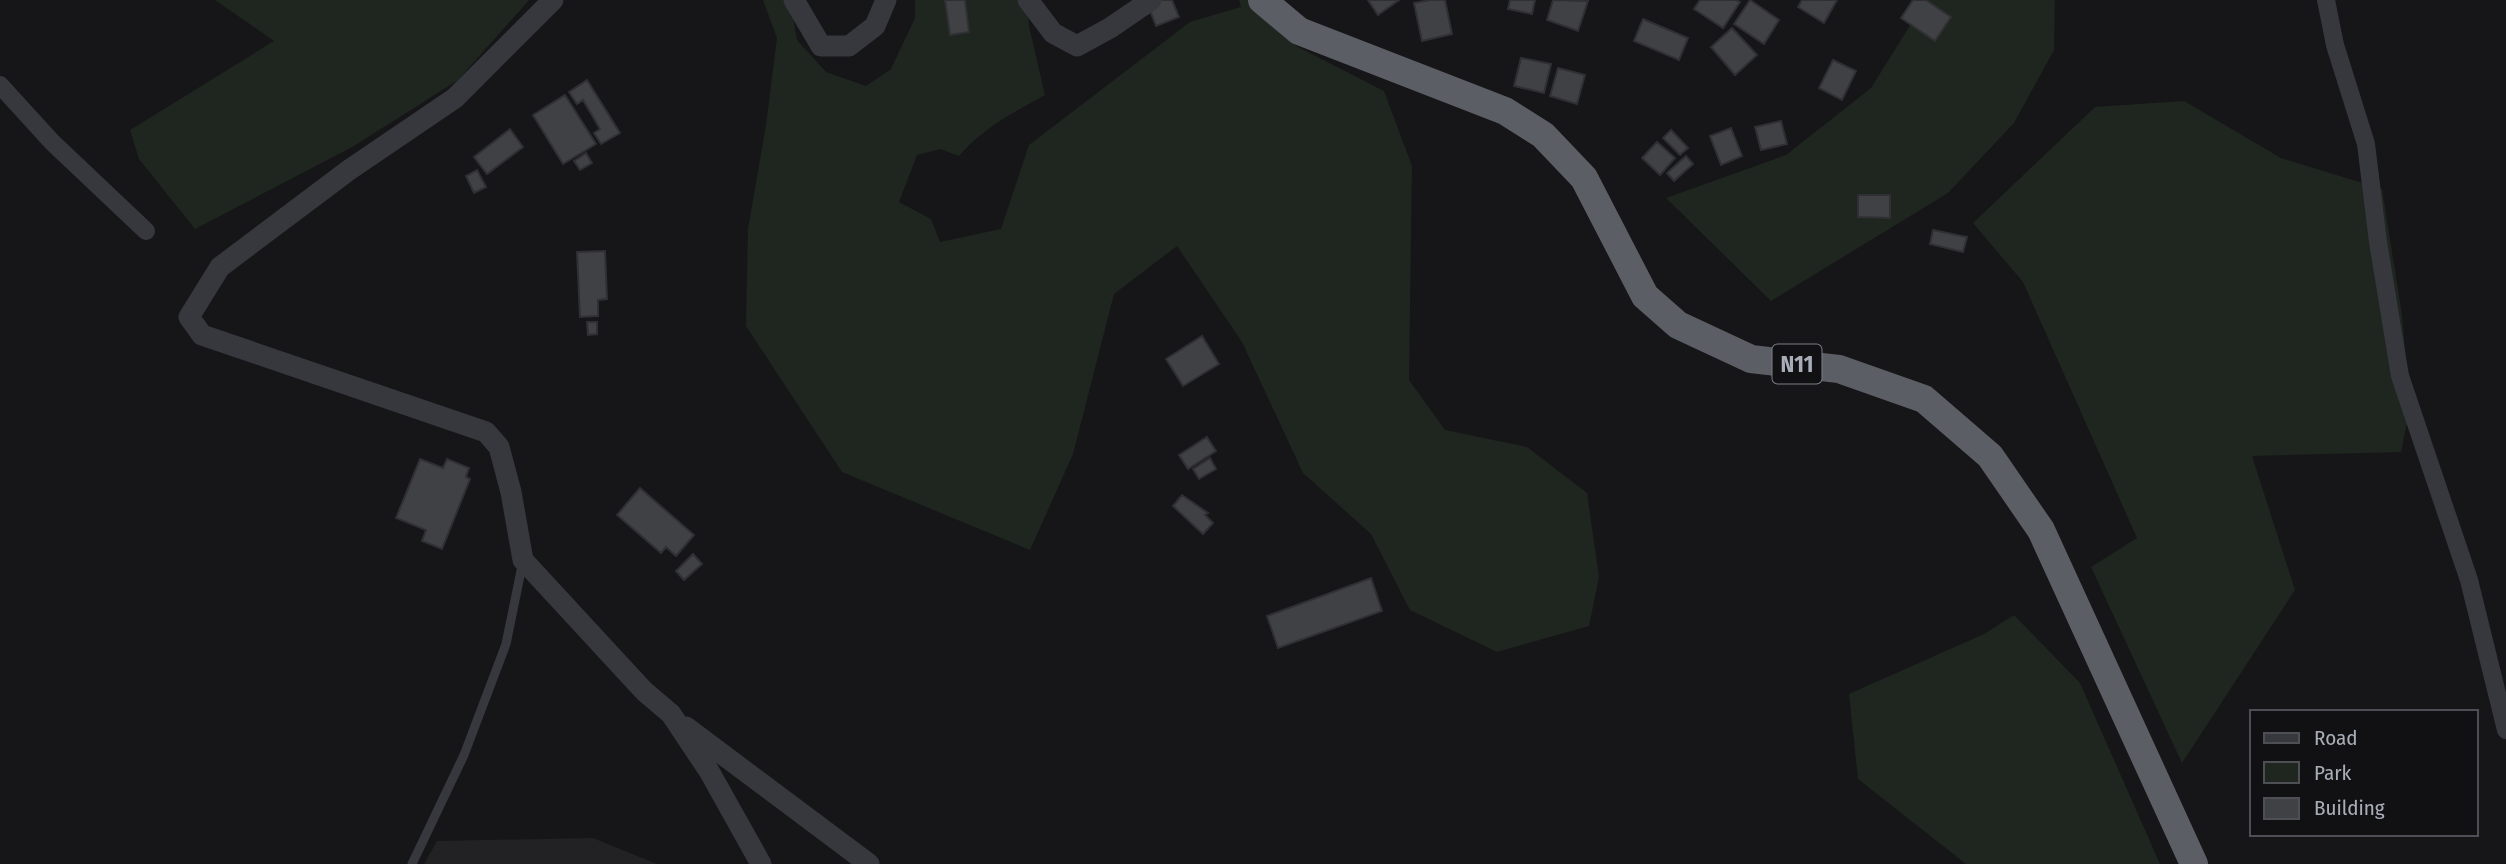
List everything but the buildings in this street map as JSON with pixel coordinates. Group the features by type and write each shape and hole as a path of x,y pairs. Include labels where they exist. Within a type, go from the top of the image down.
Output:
{"highway":[{"name":"N11","path":"1262,0 1299,32 1506,111 1543,135 1584,178 1645,296 1678,325 1751,359 1839,369 1924,398 1990,456 2041,530 2194,864"}],"street":[{"path":"553,0 454,98 349,170 220,267 189,317 202,335 486,432 499,447 511,492 523,560 644,691 671,715 869,864"},
{"path":"794,0 821,46 849,46 875,26 887,0"},
{"path":"1028,0 1053,33 1077,46 1111,28 1151,0"},
{"path":"2326,0 2335,46 2366,144 2378,242 2400,376 2469,580 2506,730"},
{"path":"0,85 52,142 146,231"},
{"path":"671,715 709,771 761,864"}],"lane":[{"path":"412,864 464,755 506,644 523,560"}],"shaded area":[{"path":"593,838 657,864 424,864 437,841"}],"green space":[{"path":"215,0 529,0 458,80 354,146 195,229 139,159 130,130 274,41"},
{"path":"763,0 790,0 797,40 826,72 866,86 891,69 915,18 915,0 1027,0 1029,26 1045,95 988,129 959,156 940,149 917,155 899,202 931,219 940,242 1001,229 1029,145 1190,22 1241,7 1239,0 1261,0 1296,46 1384,91 1412,166 1409,380 1445,430 1527,447 1587,493 1599,577 1589,626 1497,652 1410,610 1371,534 1303,473 1242,342 1177,246 1114,294 1073,454 1030,550 842,472 746,326 748,229 766,125 777,38"},
{"path":"1922,0 2055,0 2054,50 2014,123 1948,193 1771,301 1666,198 1786,155 1871,88 1919,11"},
{"path":"2184,101 2281,158 2382,189 2402,315 2410,407 2401,452 2252,456 2295,590 2182,763 2091,567 2137,538 2023,282 1973,223 2095,107"},
{"path":"2014,615 2080,683 2160,864 1966,864 1858,779 1849,694 1984,634"}]}
